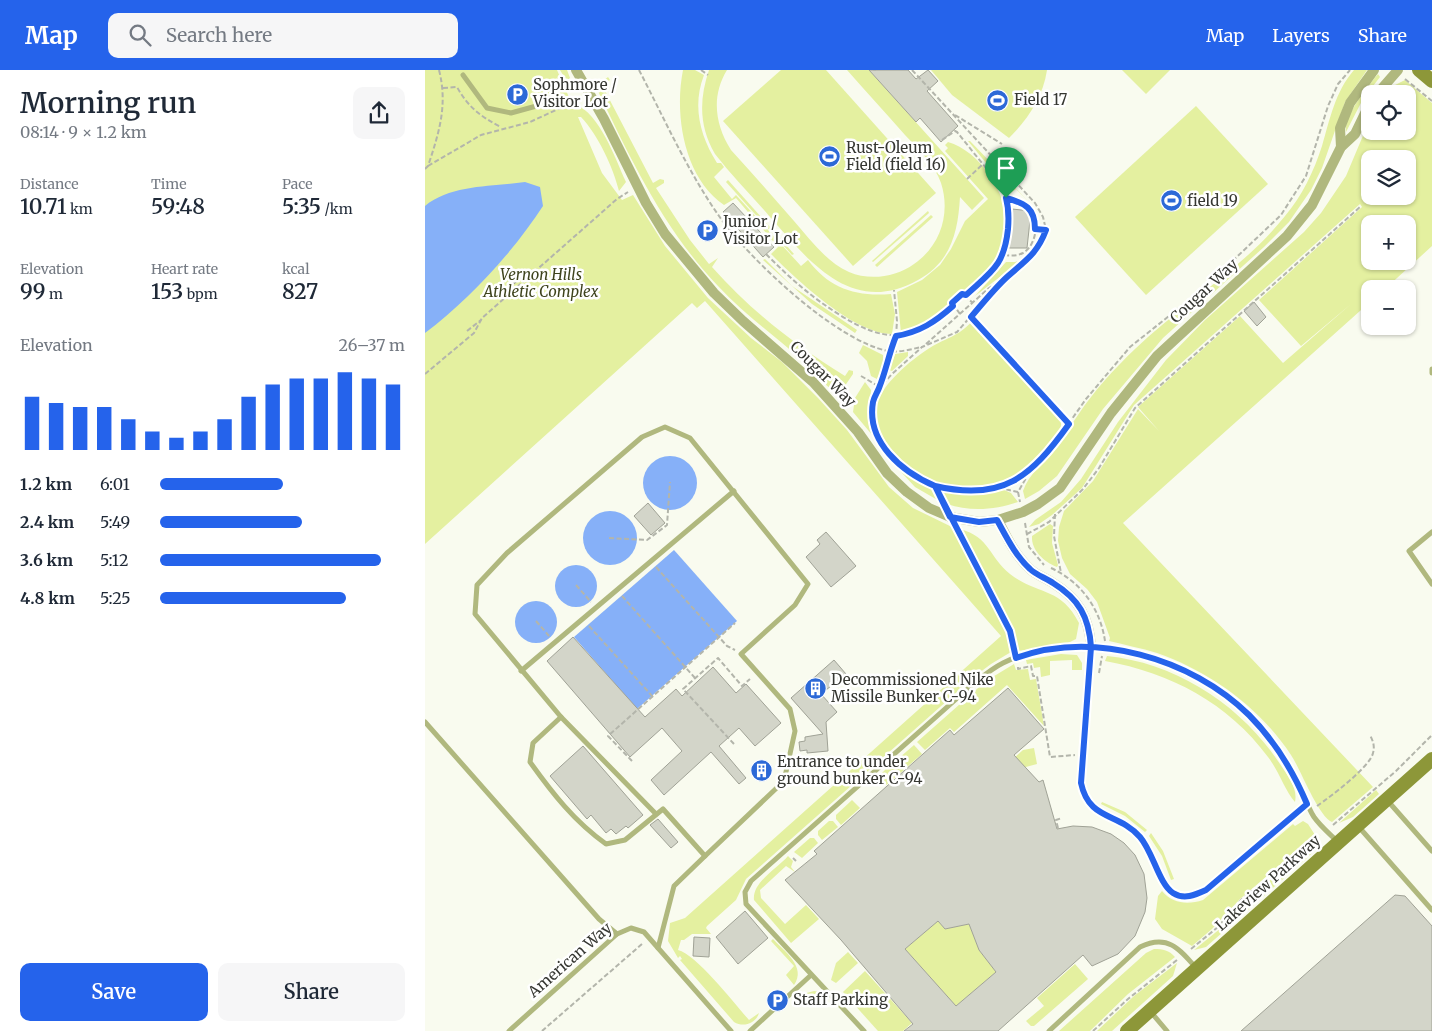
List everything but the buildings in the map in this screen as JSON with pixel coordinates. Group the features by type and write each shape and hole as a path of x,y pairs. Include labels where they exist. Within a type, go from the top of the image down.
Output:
{"street":[{"name":"Cougar Way","path":"576,70 604,120 637,187 665,234 714,293 743,322 813,382 858,432 887,473 907,492 929,508 950,517 979,522 997,520 1039,504 1060,488 1111,413 1157,356 1287,236 1312,205 1341,147 1355,134 1361,122"},
{"name":"Cougar Way","path":"1341,147 1340,128 1350,103 1374,70"},
{"path":"1385,85 1398,70"},
{"path":"1419,70 1432,81"},
{"path":"997,520 1017,556 1027,566 1054,583 1077,602 1090,626 1091,647"},
{"name":"Lakeview Parkway","path":"1127,1031 1432,759"}],"lane":[{"path":"463,75 487,108 511,113 540,105 553,97"},
{"path":"656,814 561,717 475,614 477,585 507,553 641,437 665,427 690,438 808,584 795,605 741,654 790,709 795,731 785,780 674,886 658,948"},
{"path":"521,671 733,491"},
{"path":"1432,532 1409,550 1432,584"},
{"path":"863,1031 832,995 810,976 746,904 745,892 751,881 972,685 989,672 1016,658 1040,651 1069,647 1091,647 1121,651 1170,666 1201,681 1248,714 1280,752 1296,777 1315,818 1338,843"},
{"path":"1091,647 1082,789 1091,807 1125,824 1137,833 1152,854 1165,885 1172,892 1186,896 1206,890 1307,804"},
{"path":"561,717 533,743 530,762 550,791 581,826 606,844 625,840 663,809 705,856"},
{"path":"425,722 599,919 617,934"},
{"path":"1387,800 1432,850"},
{"path":"1358,825 1432,910"},
{"path":"1427,845 1432,841"},
{"name":"American Way","path":"509,1031 617,934 631,928 644,932 731,1031"},
{"path":"1049,1031 1141,947 1154,941 1167,942 1184,954 1197,968"},
{"path":"750,1031 810,976"},
{"path":"1149,1011 1167,1031"}],"path":[{"path":"428,166 443,113 443,88 439,70"},
{"path":"639,70 719,216 745,248 769,274 827,319 869,346 890,351 922,347 957,332 1008,276"},
{"path":"701,70 708,75"},
{"path":"880,387 960,314 1032,256 1041,245 1046,230 1043,217 1035,203 912,70"},
{"path":"894,290 897,320 896,336 880,387 873,400 872,419 876,434 884,448 919,479 935,486 958,491 1000,488 1018,492 1030,471 1048,453 1086,399 1130,348 1203,289 1281,215 1306,176 1328,106 1338,84 1350,70"},
{"path":"1398,70 1432,101"},
{"path":"443,88 457,87 469,107 501,128"},
{"path":"425,170 428,166 466,142 501,128 530,122 569,104"},
{"path":"951,113 1001,144"},
{"path":"766,254 799,288 857,326 887,336 896,336 922,330 936,321 953,306 952,303 957,297 962,294 966,295 997,265 1004,255 1009,210 1006,198 998,183 955,131 943,140"},
{"path":"967,179 983,164"},
{"path":"467,331 617,199 637,187"},
{"path":"1004,255 1015,256 1025,252 1035,238 1035,220 1031,208 1021,202 1006,198"},
{"path":"1027,534 1049,522 1055,513 1083,489 1099,468 1135,408 1360,207"},
{"path":"1035,229 1046,230"},
{"path":"966,295 973,303"},
{"path":"953,306 960,314"},
{"path":"971,317 1069,424"},
{"path":"425,374 474,333 483,318"},
{"path":"861,376 880,387"},
{"path":"1000,488 1030,471"},
{"path":"609,538 647,540 667,525 670,482"},
{"path":"935,486 1010,631 1018,668 1031,666 1033,676 1037,676 1050,757 1075,755"},
{"path":"1055,513 1054,536 1061,573"},
{"path":"651,560 719,638 727,646 741,654"},
{"path":"576,585 596,608"},
{"path":"616,590 695,678"},
{"path":"583,618 653,697"},
{"path":"536,621 555,642"},
{"path":"632,761 608,736 735,623"},
{"path":"734,744 683,689 718,658 742,686 758,672"},
{"path":"1316,807 1347,783 1373,755 1374,744 1370,735"},
{"path":"1093,1031 1128,999 1218,927 1241,900 1396,771 1432,735"},
{"path":"1058,828 1056,820 1062,818"},
{"path":"793,858 796,861"},
{"path":"542,1031 649,938"}],"green space":[{"name":"Vernon Hills Athletic Complex","path":"425,70 557,70 560,77 563,75 560,70 567,70 570,78 563,84 574,108 575,104 592,117 612,149 626,182 619,191 609,162 599,142 587,124 581,117 578,117 602,173 622,200 633,195 665,246 708,298 751,338 782,362 818,398 847,430 889,487 913,508 954,528 1007,632 1011,652 975,676 746,879 736,900 707,926 706,928 711,934 692,934 681,940 678,950 686,954 705,970 749,1020 759,1013 749,1024 742,1025 734,1022 680,960 682,959 680,956 678,958 668,941 670,923 685,918 1001,636 705,301 697,308 692,303 425,544"},
{"path":"683,70 695,70 704,75 700,87 698,109 702,131 717,163 721,163 724,167 714,177 732,199 736,195 801,266 808,260 825,278 844,289 866,294 891,294 895,314 892,334 877,332 861,325 827,304 771,254 778,247 736,198 724,205 710,193 699,179 685,144 680,106"},
{"path":"709,70 727,70 719,90 717,110 721,131 731,150 819,250 841,268 849,272 865,276 883,276 899,272 914,264 923,257 937,239 944,218 945,206 941,183 930,164 847,70 869,70 984,198 972,210 960,197 955,234 951,245 938,264 929,273 894,290 873,292 852,288 834,279 800,251 715,154 706,133 702,113 703,92"},
{"name":"Rust-Oleum Field (field 16)","path":"781,70 826,70 936,193 853,266 723,121"},
{"name":"Field 17","path":"931,70 1047,70 1042,89 1034,107 1009,138 952,95"},
{"path":"1122,70 1170,70 1146,94"},
{"path":"1354,70 1367,70 1345,102 1322,168 1311,190 1289,222 1163,338 1103,409 1057,476 1039,491 1025,499 1023,491 1029,479 1055,450 1084,406 1112,372 1154,332 1251,253 1291,208 1311,174 1342,87"},
{"path":"1378,74 1380,77 1374,85 1370,85"},
{"path":"608,77 610,80 602,85 653,183 660,179 664,180 664,183 656,188 690,240 709,264 718,258 712,267 742,298 774,326 845,376 849,370 853,371 853,374 840,393 826,385 803,361 728,296 681,241 636,167 597,89 598,85"},
{"path":"1405,80 1411,85 1395,85"},
{"path":"1416,89 1432,103 1432,246 1416,261 1416,215 1361,215 1361,270 1406,270 1395,280 1361,280 1361,310 1123,523 1373,787 1332,822 1321,811 1291,755 1278,738 1264,721 1232,693 1215,681 1177,661 1151,651 1109,641 1110,638 1097,602 1087,589 1070,574 1062,558 1058,541 1059,527 1064,511 1093,481 1138,409 1159,431 1138,407 1240,316 1283,363 1351,304 1301,346 1259,300 1362,207 1360,204 1134,405 1082,488 1052,515 1039,524 1029,527 1035,520 1061,502 1081,479 1118,422 1166,360 1205,320 1304,232 1321,213 1346,176 1361,140 1416,140"},
{"path":"1361,97 1361,103 1346,132 1348,118"},
{"name":"field 19","path":"1196,106 1268,184 1146,295 1075,217"},
{"path":"968,141 970,141 1027,200 1016,189 1008,195 1000,180"},
{"path":"948,142 963,149 977,160 989,174 998,190 1004,208 1007,226 1005,243 998,259 985,275 955,297 937,317 926,325 901,333 897,292 922,280 940,265 951,249 965,221 988,199 945,151 948,148 945,145"},
{"path":"728,180 794,254 792,255 726,182"},
{"path":"928,211 929,213 872,261"},
{"path":"931,215 933,217 877,267 875,265"},
{"path":"765,259 792,286 857,330 855,333 812,304 763,260"},
{"path":"1023,259 975,296 1006,262 1015,262"},
{"path":"972,321 1058,415 1061,422 1057,438 1045,454 1019,474 987,486 970,488 945,485 933,481 902,461 882,436 877,424 876,411 880,396 898,373 921,354 957,334"},
{"path":"863,345 883,355 883,366 877,379 871,376 867,361 859,353"},
{"path":"908,352 908,356 892,371 889,370 895,354"},
{"path":"865,382 871,390 869,419 878,442 853,412 855,398"},
{"path":"891,461 914,478 934,487 941,502 915,487"},
{"path":"939,489 974,493 1004,490 1011,493 1018,502 991,508 956,507 947,504"},
{"path":"1050,524 1053,526 1052,543 1057,567 1039,555 1032,541 1032,536"},
{"path":"960,529 978,537 1010,574 1030,586 1056,597 1064,603 1072,611 1079,623 1076,639 1068,643 1018,651 1013,631"},
{"path":"1061,654 1077,655 1082,663 1082,670 1072,670 1072,660 1050,661 1050,675 1041,677 1040,667 1034,668 1033,663 1027,664 1026,660"},
{"path":"1107,656 1133,660 1182,678 1206,691 1227,706 1265,743 1280,764 1294,787 1295,802 1268,757 1235,721 1216,706 1175,682 1153,673 1105,661"},
{"path":"1014,664 1016,670 1028,669 1030,680 1036,679 1044,726 1007,685 954,732 950,728 925,750 917,742 986,681"},
{"path":"914,745 922,754 907,767 899,758"},
{"path":"1034,748 1037,764 1022,768 1014,758 1023,750"},
{"path":"895,760 904,770 885,786 877,778"},
{"path":"1376,790 1379,794 1353,817 1339,823"},
{"path":"852,800 860,808 841,825 836,819 836,815"},
{"path":"1102,802 1125,812 1147,830 1145,832 1125,816 1101,804"},
{"path":"829,821 833,821 838,827 822,840 818,835 818,831"},
{"path":"1303,821 1308,824 1315,835 1240,899 1212,929 1192,946 1162,929 1155,919 1158,896 1162,891 1176,901 1192,903 1203,900 1293,824 1295,826"},
{"path":"1151,833 1163,851 1174,879 1171,880 1162,856 1149,836"},
{"path":"810,838 814,838 818,843 802,858 794,852"},
{"path":"1319,839 1317,848 1308,857 1206,947 1194,950 1221,928 1245,901"},
{"path":"788,856 793,861 791,867 795,872 786,866 760,890 761,898 785,924 806,905 819,919 791,943 754,900 754,893 757,887"},
{"path":"938,921 945,929 969,924 979,950 996,972 956,1006 905,949"},
{"path":"773,939 788,954 796,966 798,972 794,985 786,975 794,966 771,941"},
{"path":"1154,949 1166,950 1175,957 1128,994 1090,1031 1059,1031 1146,953"},
{"path":"848,952 858,963 836,983 831,980 836,963"},
{"path":"1177,963 1173,976 1112,1031 1097,1031 1134,996"},
{"path":"1075,964 1088,979 1034,1026 1031,1026 1026,1021 1044,1006 1037,998"},
{"path":"865,971 912,1023 903,1031 878,1031 843,992"},
{"path":"814,991 820,992 826,999 824,1000 820,996 810,1003 803,994"}],"water":[{"path":"525,182 540,187 543,206 504,258 458,306 425,333 425,206 436,199 460,190"},
{"path":"670,456 680,458 689,464 695,473 697,483 695,493 689,502 680,508 670,510 660,508 651,502 645,493 643,483 645,473 651,464 660,458"},
{"path":"610,511 620,513 629,519 635,528 637,538 635,548 629,557 620,563 610,565 600,563 591,557 585,548 583,538 585,528 591,519 600,513"},
{"path":"674,550 737,621 637,709 574,637"},
{"path":"576,565 591,571 597,586 591,601 576,607 561,601 555,586 561,571"},
{"path":"536,601 551,607 557,622 551,637 536,643 521,637 515,622 521,607"}],"place":[{"name":"Sophmore / Visitor Lot","path":"517,94"},
{"name":"Field 17","path":"998,100"},
{"name":"Rust-Oleum Field (field 16)","path":"830,157"},
{"name":"field 19","path":"1171,201"},
{"name":"Junior / Visitor Lot","path":"707,231"},
{"name":"Decommissioned Nike Missile Bunker C-94","path":"815,689"},
{"name":"Entrance to under ground bunker C-94","path":"761,771"},
{"name":"Staff Parking","path":"777,1000"}],"route":[{"path":"1006,198 1009,210 1004,255 981,282 966,295 962,294 957,297 952,303 953,306 936,321 922,330 896,336 884,367 880,387 873,400 872,419 876,434 891,456 919,479 935,486 958,534 1010,631 1016,658 1040,651 1069,647 1091,647 1121,651 1151,659 1185,672 1225,697 1248,714 1280,752 1296,777 1307,804 1206,890 1189,897 1179,896 1165,885 1152,854 1137,833 1125,824 1091,807 1084,796 1081,783 1091,647 1090,626 1077,602 1054,583 1032,571 1017,556 997,520 979,522 950,517 935,486 958,491 1000,488 1030,471 1048,453 1069,424 971,317 993,291 1032,256 1041,245 1046,230 1035,229 1035,220 1031,208 1021,202 1006,198"}]}
